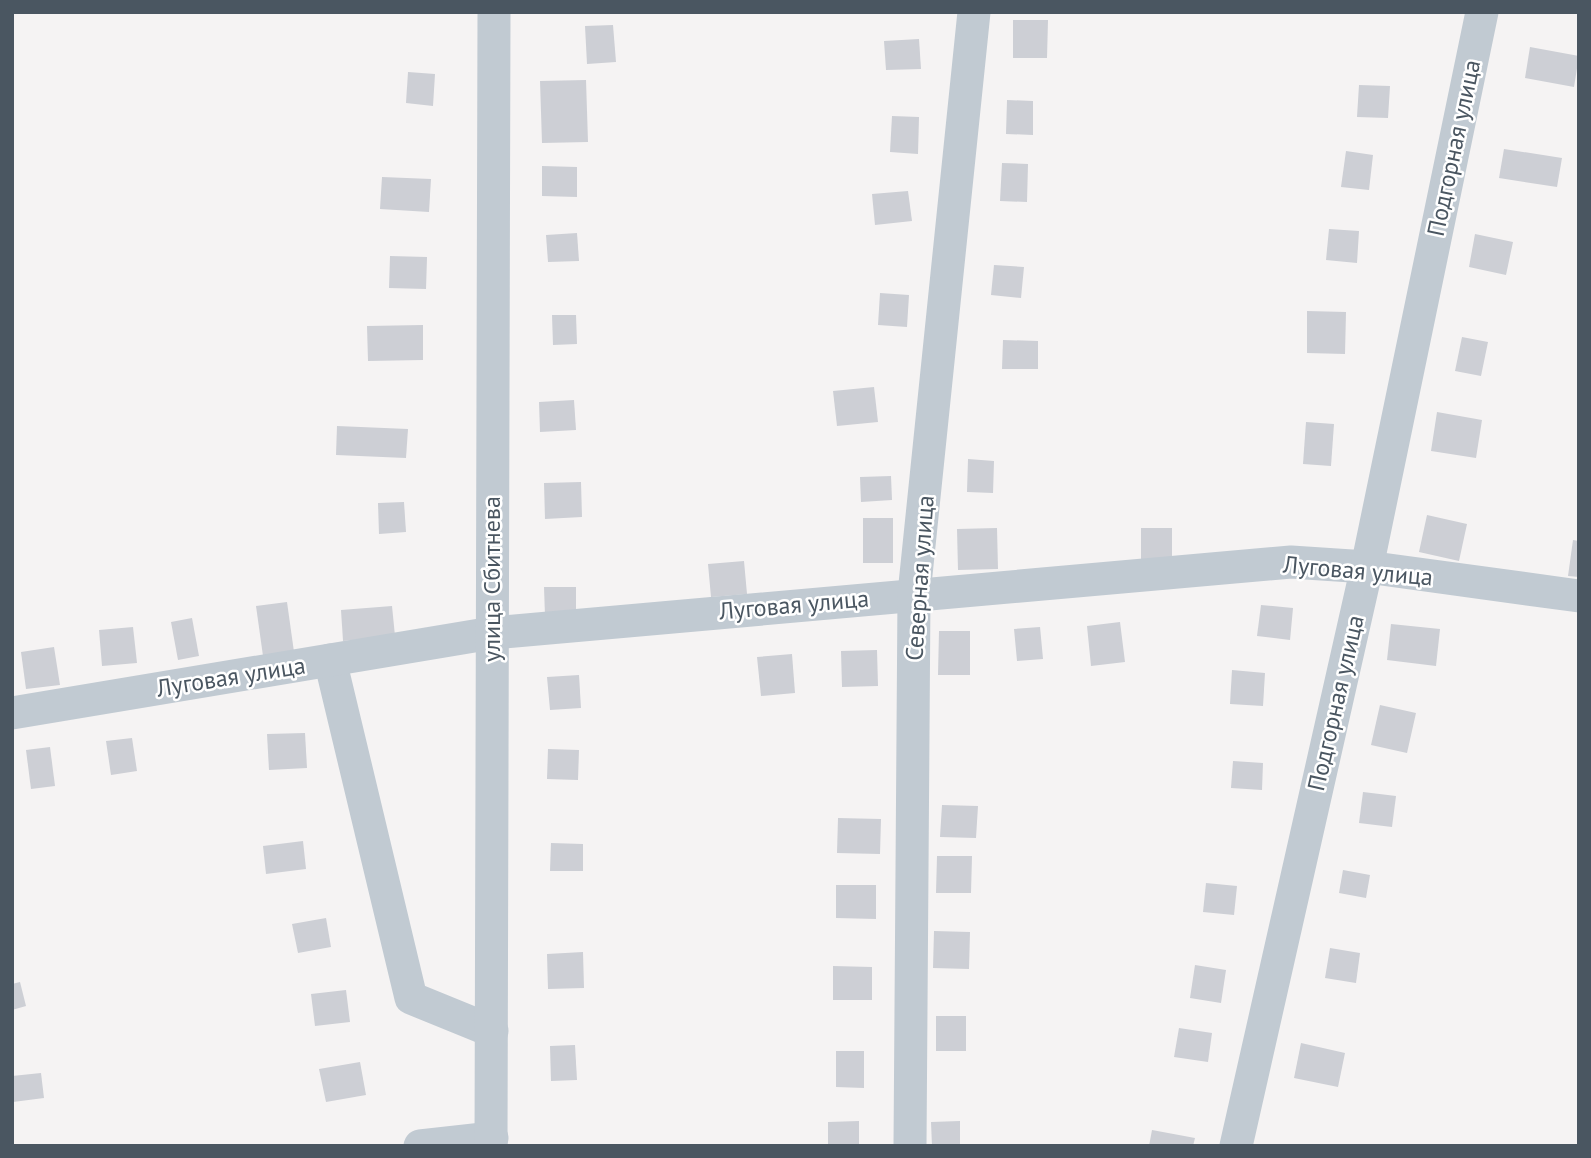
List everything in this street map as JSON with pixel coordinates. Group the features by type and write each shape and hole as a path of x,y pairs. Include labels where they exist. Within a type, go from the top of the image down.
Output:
{"street":[{"name":"улица Сбитнева","path":"492,1142 494,12"},
{"name":"Северная улица","path":"910,1146 914,594 974,12"},
{"name":"Подгорная улица","path":"1236,1146 1367,567 1482,12"},
{"name":"Луговая улица","path":"12,713 492,633 1291,562 1367,567 1579,596"},
{"path":"330,660 411,998 492,1031"},
{"path":"419,1146 492,1142"}],"building":[{"path":"1013,20 1048,20 1047,58 1013,58"},
{"path":"613,25 616,62 587,64 585,26"},
{"path":"919,39 921,69 886,70 884,41"},
{"path":"1530,47 1579,56 1574,87 1525,78"},
{"path":"408,72 435,74 433,106 406,103"},
{"path":"586,80 588,142 542,143 540,81"},
{"path":"1359,85 1390,86 1388,118 1357,117"},
{"path":"1007,100 1033,101 1033,135 1006,134"},
{"path":"892,116 919,117 918,154 890,152"},
{"path":"1504,149 1562,158 1557,187 1499,178"},
{"path":"1346,151 1373,155 1369,190 1341,187"},
{"path":"1002,163 1028,164 1027,202 1000,201"},
{"path":"542,166 577,167 577,197 542,196"},
{"path":"382,177 431,179 429,212 380,209"},
{"path":"908,191 912,221 875,225 872,194"},
{"path":"1329,229 1359,231 1357,263 1326,260"},
{"path":"577,233 579,261 548,262 546,235"},
{"path":"1475,234 1513,242 1506,275 1469,267"},
{"path":"390,256 427,257 426,289 389,288"},
{"path":"994,265 1024,267 1021,298 991,295"},
{"path":"880,293 909,295 907,327 878,325"},
{"path":"1307,311 1346,312 1345,354 1307,353"},
{"path":"552,315 576,315 577,344 553,345"},
{"path":"423,325 423,360 368,361 367,326"},
{"path":"1462,337 1488,342 1481,376 1455,371"},
{"path":"1003,340 1038,341 1038,369 1002,369"},
{"path":"874,387 878,422 837,426 833,391"},
{"path":"574,400 576,430 540,432 539,402"},
{"path":"1437,412 1482,420 1476,458 1431,451"},
{"path":"1306,422 1334,424 1331,466 1303,464"},
{"path":"337,426 408,429 406,458 336,455"},
{"path":"968,459 994,461 993,493 967,492"},
{"path":"891,476 892,500 861,502 860,477"},
{"path":"581,482 582,517 545,519 544,483"},
{"path":"404,502 406,532 379,534 378,503"},
{"path":"1427,515 1467,524 1459,561 1419,552"},
{"path":"863,518 893,518 893,563 863,563"},
{"path":"997,528 998,569 958,570 957,529"},
{"path":"1141,528 1172,528 1172,559 1141,559"},
{"path":"1573,540 1579,541 1579,577 1568,576"},
{"path":"744,561 747,594 711,597 708,564"},
{"path":"544,587 576,587 576,615 545,616"},
{"path":"287,602 294,652 263,656 256,606"},
{"path":"1261,605 1293,608 1290,640 1257,636"},
{"path":"392,606 395,636 343,641 341,610"},
{"path":"192,618 199,656 178,660 171,622"},
{"path":"1120,622 1125,662 1091,666 1087,626"},
{"path":"1391,624 1440,629 1436,666 1387,660"},
{"path":"133,627 137,663 102,666 99,630"},
{"path":"1040,627 1043,659 1017,661 1014,629"},
{"path":"939,631 970,631 970,675 938,675"},
{"path":"54,647 60,685 26,689 21,652"},
{"path":"877,650 878,686 842,687 841,651"},
{"path":"792,654 795,693 761,696 757,657"},
{"path":"1232,670 1265,673 1263,706 1230,704"},
{"path":"579,675 581,708 550,710 547,677"},
{"path":"1380,705 1416,713 1407,753 1371,745"},
{"path":"305,733 307,768 269,770 267,734"},
{"path":"132,738 137,771 111,775 106,741"},
{"path":"50,747 55,786 31,789 26,750"},
{"path":"548,749 579,750 578,780 547,779"},
{"path":"1233,761 1263,763 1262,790 1231,788"},
{"path":"1363,792 1396,796 1392,827 1359,823"},
{"path":"942,805 978,806 976,838 940,837"},
{"path":"838,818 881,819 880,854 837,853"},
{"path":"303,841 306,869 266,874 263,846"},
{"path":"551,843 583,844 583,871 550,871"},
{"path":"937,856 972,856 971,893 936,893"},
{"path":"1343,870 1370,875 1366,898 1339,893"},
{"path":"1206,883 1237,886 1234,915 1203,912"},
{"path":"836,885 876,885 876,919 836,918"},
{"path":"326,918 331,947 298,953 292,924"},
{"path":"934,931 970,932 969,969 933,968"},
{"path":"1330,948 1360,953 1356,983 1325,978"},
{"path":"583,952 584,988 548,989 547,954"},
{"path":"1195,965 1226,970 1221,1003 1190,998"},
{"path":"833,966 872,967 872,1000 833,1000"},
{"path":"20,982 26,1006 12,1010 12,984"},
{"path":"346,990 350,1022 315,1026 311,994"},
{"path":"936,1016 966,1016 966,1051 936,1051"},
{"path":"1179,1028 1212,1033 1208,1062 1174,1057"},
{"path":"1301,1043 1345,1053 1338,1087 1294,1078"},
{"path":"575,1045 577,1080 551,1081 550,1046"},
{"path":"836,1051 864,1051 864,1088 836,1087"},
{"path":"360,1062 366,1095 326,1102 319,1069"},
{"path":"41,1073 44,1098 13,1102 12,1076"},
{"path":"859,1121 859,1146 828,1146 828,1122"},
{"path":"960,1121 960,1146 932,1146 931,1122"},
{"path":"1152,1130 1195,1138 1193,1146 1149,1146"}]}
